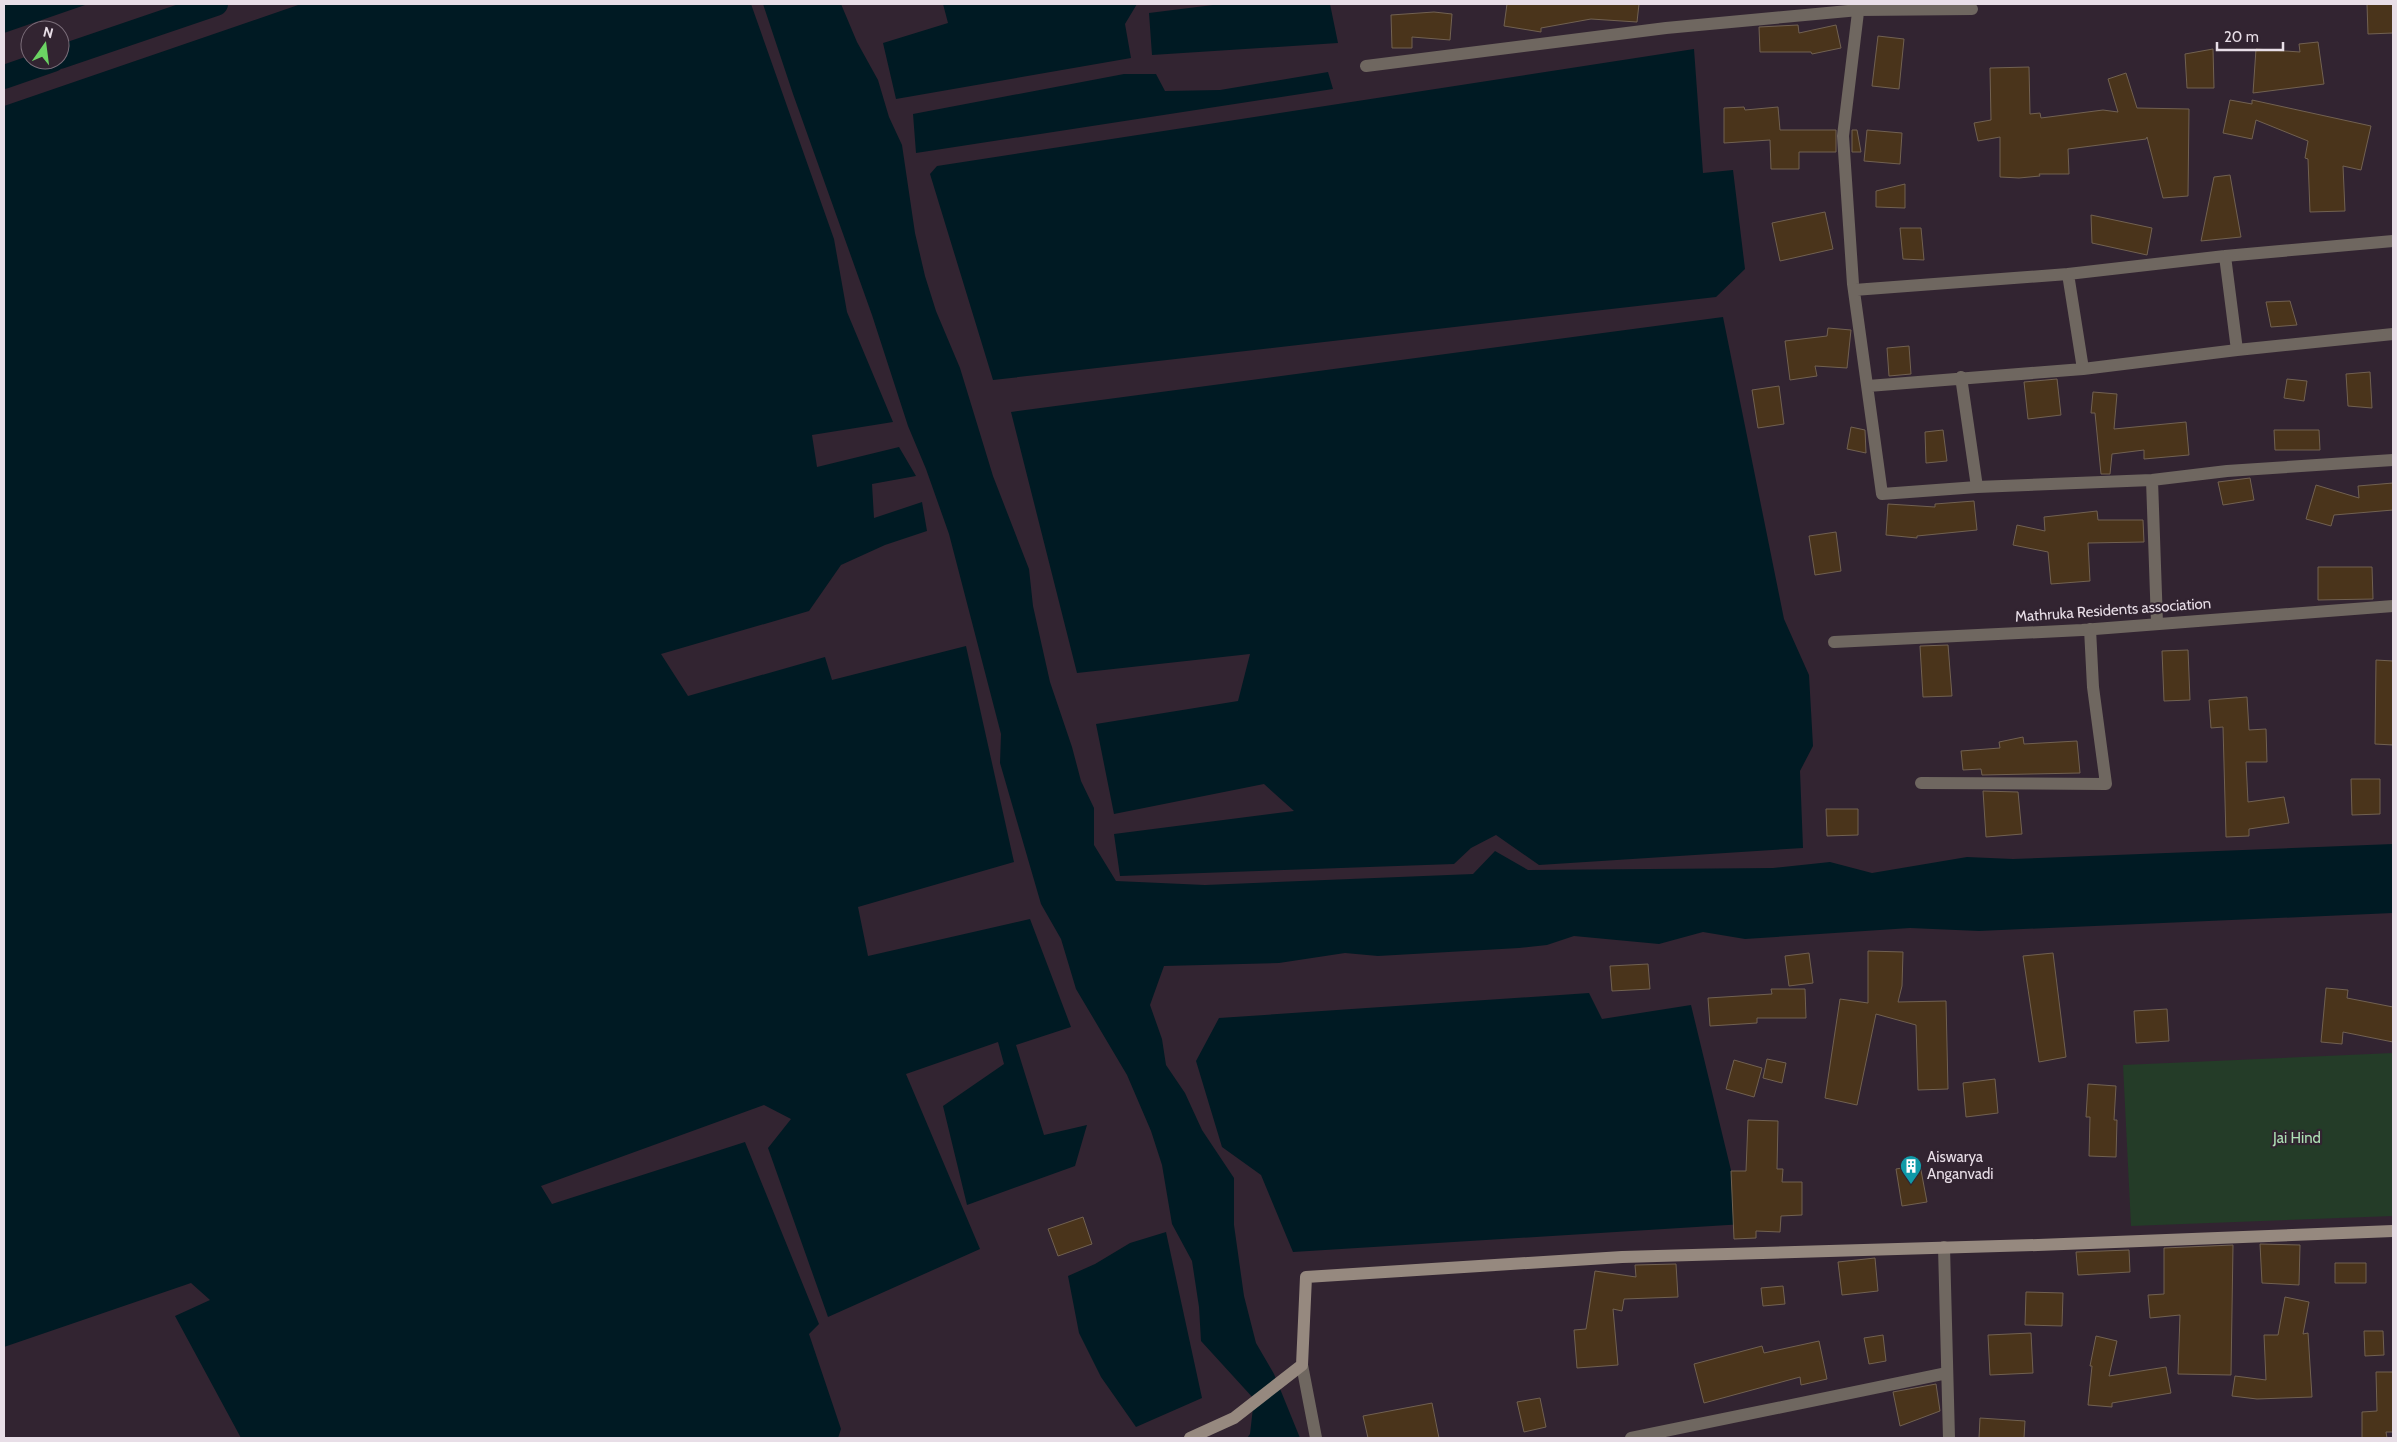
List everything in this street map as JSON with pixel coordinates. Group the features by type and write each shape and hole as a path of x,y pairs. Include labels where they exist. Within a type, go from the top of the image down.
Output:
{"main road":[{"path":"1190,1438 1234,1418 1302,1365 1306,1277 1622,1257 2393,1231"}],"street":[{"path":"1859,7 1843,136 1854,290 1882,494 1977,487 2152,480 2227,470 2393,460"},
{"path":"1366,66 1666,28 1859,7 1972,9"},
{"path":"1854,290 2068,274 2225,256 2393,241"},
{"path":"2225,256 2237,350"},
{"path":"2068,274 2083,369"},
{"path":"1868,386 1961,377 2083,369 2237,350 2393,334"},
{"path":"1961,377 1977,487"},
{"path":"2152,480 2157,623"},
{"name":"Mathruka Residents association","path":"1834,642 2090,629 2393,606"},
{"path":"1921,784 2106,784 2092,687 2090,629"},
{"path":"1944,1247 1949,1438"},
{"path":"1302,1365 1316,1438"},
{"path":"1631,1438 1947,1373"}],"green space":[{"name":"Jai Hind","path":"2393,1053 2393,1216 2131,1226 2123,1065"}],"water":[{"path":"4,4 88,4 42,20 20,20 20,27 4,33"},
{"path":"301,4 751,4 834,239 847,312 893,422 812,435 817,467 899,447 916,476 872,484 874,518 922,502 927,531 885,545 841,565 809,611 661,654 688,696 825,657 832,680 966,646 1014,862 858,907 868,956 1030,919 1071,1027 1016,1045 1044,1135 1087,1125 1075,1166 967,1205 943,1106 1004,1064 998,1042 906,1074 980,1249 828,1317 768,1148 791,1119 764,1105 541,1186 552,1204 745,1142 819,1324 809,1334 841,1429 838,1438 241,1438 175,1316 210,1300 191,1283 4,1347 4,106"},
{"path":"763,4 841,4 857,42 878,80 889,117 902,145 915,233 925,276 936,311 960,368 993,476 1029,569 1033,606 1050,682 1072,747 1081,781 1094,808 1094,845 1116,881 1205,885 1473,874 1495,851 1528,870 1773,868 1830,862 1872,873 1967,857 2013,859 2393,844 2393,913 1979,931 1910,928 1745,939 1703,932 1659,944 1574,936 1547,945 1519,948 1378,956 1345,953 1279,963 1164,966 1150,1005 1162,1039 1166,1065 1185,1093 1202,1130 1234,1178 1234,1225 1244,1296 1256,1343 1274,1374 1300,1438 1247,1438 1250,1434 1254,1399 1201,1341 1199,1307 1192,1261 1172,1224 1162,1165 1151,1131 1127,1075 1076,989 1061,939 1041,904 1000,763 1001,734 949,534 926,469 908,426 872,315"},
{"path":"943,4 1137,4 1125,24 1131,58 896,99 883,43 948,23"},
{"path":"1221,4 1330,4 1338,43 1152,55 1149,13"},
{"path":"1694,49 1703,173 1733,170 1745,269 1716,297 993,380 930,174 937,166"},
{"path":"1328,72 1333,89 916,153 913,114 1124,74 1156,74 1165,91 1220,90"},
{"path":"1723,317 1784,619 1809,675 1813,746 1800,771 1803,848 1539,865 1496,835 1471,848 1454,864 1120,876 1114,834 1294,811 1264,784 1114,814 1096,724 1238,701 1250,654 1077,673 1011,412"},
{"path":"1589,993 1602,1019 1691,1005 1744,1224 1293,1252 1261,1175 1222,1147 1196,1061 1219,1018"},
{"path":"1166,1232 1202,1398 1136,1427 1101,1377 1079,1333 1068,1276 1095,1264 1130,1243"}],"building":[{"path":"1507,4 1639,4 1637,22 1591,19 1541,28 1541,32 1504,26"},
{"path":"2367,4 2393,4 2393,33 2368,34"},
{"path":"1434,12 1452,14 1450,40 1412,37 1412,48 1392,48 1391,15"},
{"path":"1798,25 1799,33 1836,25 1841,48 1812,54 1811,52 1760,52 1759,27"},
{"path":"1878,36 1904,39 1899,89 1872,86"},
{"path":"2318,42 2324,84 2253,93 2256,49 2300,52 2299,44"},
{"path":"2213,49 2214,88 2187,88 2185,54"},
{"path":"2029,67 2030,114 2040,113 2041,118 2103,110 2118,112 2108,79 2126,73 2137,108 2189,109 2188,196 2163,198 2147,137 2146,139 2068,149 2069,174 2039,174 2040,176 2019,178 2000,177 2000,137 1978,141 1974,123 1991,120 1990,68"},
{"path":"2230,100 2252,104 2252,100 2371,126 2361,170 2343,166 2345,211 2310,212 2308,159 2305,158 2308,141 2256,120 2252,139 2223,133"},
{"path":"1744,107 1745,110 1778,107 1780,130 1836,130 1836,152 1799,152 1799,169 1771,169 1770,140 1724,143 1724,108"},
{"path":"1852,130 1857,130 1861,152 1852,152"},
{"path":"1867,130 1902,133 1900,164 1864,161"},
{"path":"2230,175 2241,237 2201,241 2214,177"},
{"path":"1905,184 1905,208 1876,207 1876,191"},
{"path":"1825,212 1833,249 1780,261 1772,223"},
{"path":"2091,215 2152,228 2147,255 2092,243"},
{"path":"1900,228 1921,228 1924,260 1903,259"},
{"path":"2290,301 2297,325 2271,327 2266,302"},
{"path":"1828,328 1851,330 1847,368 1815,366 1817,376 1790,380 1785,341 1827,336"},
{"path":"1909,346 1911,374 1889,376 1887,348"},
{"path":"2370,372 2372,408 2348,406 2346,374"},
{"path":"2057,379 2061,415 2028,419 2024,382"},
{"path":"2287,379 2307,381 2304,401 2284,398"},
{"path":"1779,386 1784,424 1758,428 1752,390"},
{"path":"2093,392 2117,394 2114,429 2186,422 2189,455 2144,459 2144,450 2112,454 2110,474 2101,474 2095,413 2091,413"},
{"path":"1851,427 1865,430 1866,453 1847,449"},
{"path":"1943,430 1947,461 1926,463 1925,432"},
{"path":"2274,430 2319,430 2320,450 2275,450"},
{"path":"2250,478 2254,500 2223,505 2218,482"},
{"path":"2393,483 2393,510 2334,515 2331,526 2306,519 2316,485 2359,498 2358,486"},
{"path":"1974,501 1977,530 1917,536 1917,538 1886,535 1888,504 1935,507 1935,504"},
{"path":"2097,511 2098,520 2143,520 2144,542 2088,543 2090,581 2051,584 2048,552 2013,545 2017,525 2045,531 2044,517"},
{"path":"1836,532 1841,571 1815,575 1809,536"},
{"path":"2318,567 2372,567 2373,599 2318,600"},
{"path":"1948,645 1952,696 1923,697 1920,646"},
{"path":"2188,650 2190,700 2164,701 2162,651"},
{"path":"2376,660 2393,661 2393,745 2375,744"},
{"path":"2247,697 2249,730 2266,729 2267,762 2246,762 2248,802 2284,797 2289,823 2249,829 2249,836 2226,837 2223,727 2211,728 2209,700"},
{"path":"2023,737 2024,744 2077,741 2080,773 1982,775 1981,769 1963,770 1961,751 2000,748 1999,742"},
{"path":"2351,779 2380,779 2380,814 2352,815"},
{"path":"1983,791 2018,792 2022,834 1986,837"},
{"path":"1826,809 1858,809 1858,835 1827,836"},
{"path":"1868,951 1903,952 1902,986 1898,1002 1946,1001 1948,1089 1918,1090 1916,1025 1876,1014 1857,1105 1825,1098 1840,999 1868,1003"},
{"path":"1809,953 1813,983 1789,986 1785,956"},
{"path":"2053,953 2066,1057 2039,1062 2023,956"},
{"path":"1648,964 1650,989 1612,991 1610,966"},
{"path":"2326,988 2348,990 2347,998 2393,1007 2393,1042 2343,1032 2342,1044 2321,1042"},
{"path":"1771,989 1805,989 1806,1018 1757,1018 1757,1023 1710,1026 1708,998 1772,994"},
{"path":"2167,1009 2169,1041 2136,1043 2134,1011"},
{"path":"1767,1059 1786,1063 1782,1083 1763,1078"},
{"path":"1734,1060 1762,1068 1754,1097 1726,1089"},
{"path":"1995,1079 1998,1113 1966,1117 1963,1083"},
{"path":"2088,1084 2116,1086 2114,1120 2117,1120 2116,1157 2089,1156 2090,1117 2086,1117"},
{"path":"1748,1120 1778,1121 1777,1169 1783,1169 1782,1182 1802,1182 1802,1215 1781,1216 1780,1232 1756,1231 1756,1238 1734,1239 1731,1171 1746,1171"},
{"name":"Aiswarya Anganvadi","path":"1920,1165 1927,1202 1902,1206 1896,1169"},
{"path":"1083,1217 1092,1244 1058,1256 1048,1229"},
{"path":"2260,1244 2300,1245 2299,1285 2262,1283"},
{"path":"2233,1245 2231,1375 2178,1374 2180,1315 2150,1318 2148,1295 2164,1294 2164,1248"},
{"path":"2129,1250 2130,1272 2078,1275 2076,1252"},
{"path":"1875,1258 1878,1291 1842,1295 1838,1262"},
{"path":"2335,1263 2366,1263 2366,1283 2335,1283"},
{"path":"1676,1264 1678,1297 1624,1299 1622,1311 1613,1309 1618,1365 1577,1368 1574,1330 1586,1329 1595,1271 1636,1277 1635,1265"},
{"path":"1783,1286 1785,1304 1763,1306 1761,1288"},
{"path":"2026,1292 2063,1293 2062,1326 2025,1325"},
{"path":"2285,1297 2309,1302 2303,1334 2308,1333 2312,1397 2257,1399 2232,1396 2235,1376 2266,1380 2264,1335 2278,1335"},
{"path":"2364,1331 2383,1331 2384,1355 2365,1356"},
{"path":"2031,1333 2033,1373 1990,1375 1988,1335"},
{"path":"1883,1335 1886,1361 1869,1364 1864,1338"},
{"path":"2096,1336 2117,1341 2109,1376 2166,1367 2171,1393 2112,1403 2112,1407 2088,1405 2092,1366 2090,1366"},
{"path":"1819,1341 1827,1379 1801,1385 1800,1377 1704,1403 1694,1364 1762,1346 1764,1353"},
{"path":"2376,1372 2393,1372 2393,1432 2386,1432 2387,1438 2362,1438 2362,1412 2377,1411"},
{"path":"1936,1384 1940,1411 1900,1426 1893,1392"},
{"path":"1540,1398 1546,1427 1524,1432 1517,1402"},
{"path":"1432,1403 1439,1438 1368,1438 1363,1416"},
{"path":"1980,1418 2025,1421 2024,1438 1979,1438"}],"waterway":[{"path":"70,54 216,4"},
{"path":"4,77 24,70"}],"place":[{"name":"Aiswarya Anganvadi","path":"1911,1185"}]}
